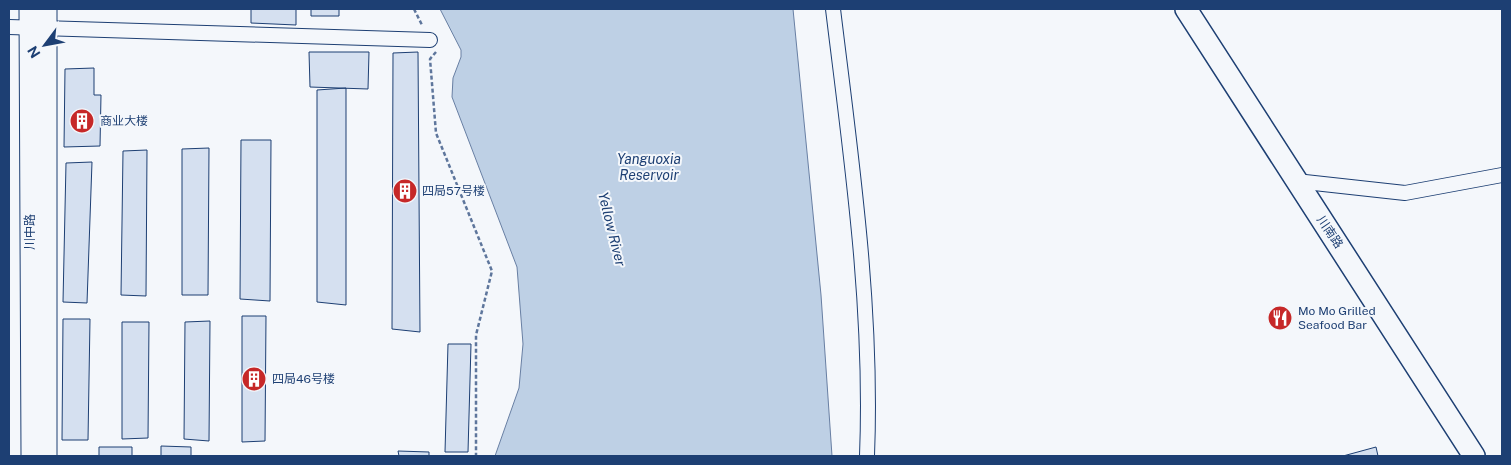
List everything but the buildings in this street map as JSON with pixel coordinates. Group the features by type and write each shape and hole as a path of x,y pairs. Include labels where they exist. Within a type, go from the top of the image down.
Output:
{"main road":[{"name":"川南路","path":"1186,9 1296,181 1374,298 1474,456"}],"street":[{"name":"川中路","path":"30,456 36,21 47,9"},
{"path":"833,9 859,231 869,394 866,456"},
{"name":"川中路","path":"36,21 47,456"},
{"path":"9,27 36,21 430,40"},
{"path":"1296,181 1405,193 1502,175"}],"path":[{"path":"414,9 437,54 430,59 436,133 492,271 476,335 476,456"}],"water":[{"name":"Yanguoxia Reservoir","path":"440,9 793,9 821,295 832,456 495,456 519,388 523,344 517,267 452,97 453,78 461,57 461,50"}],"place":[{"name":"商业大楼","path":"82,121"},
{"name":"四局57号楼","path":"405,191"},
{"name":"Mo Mo Grilled Seafood Bar","path":"1280,318"},
{"name":"四局46号楼","path":"254,379"}],"water label":[{"name":"Yellow River","path":"612,229"}]}
